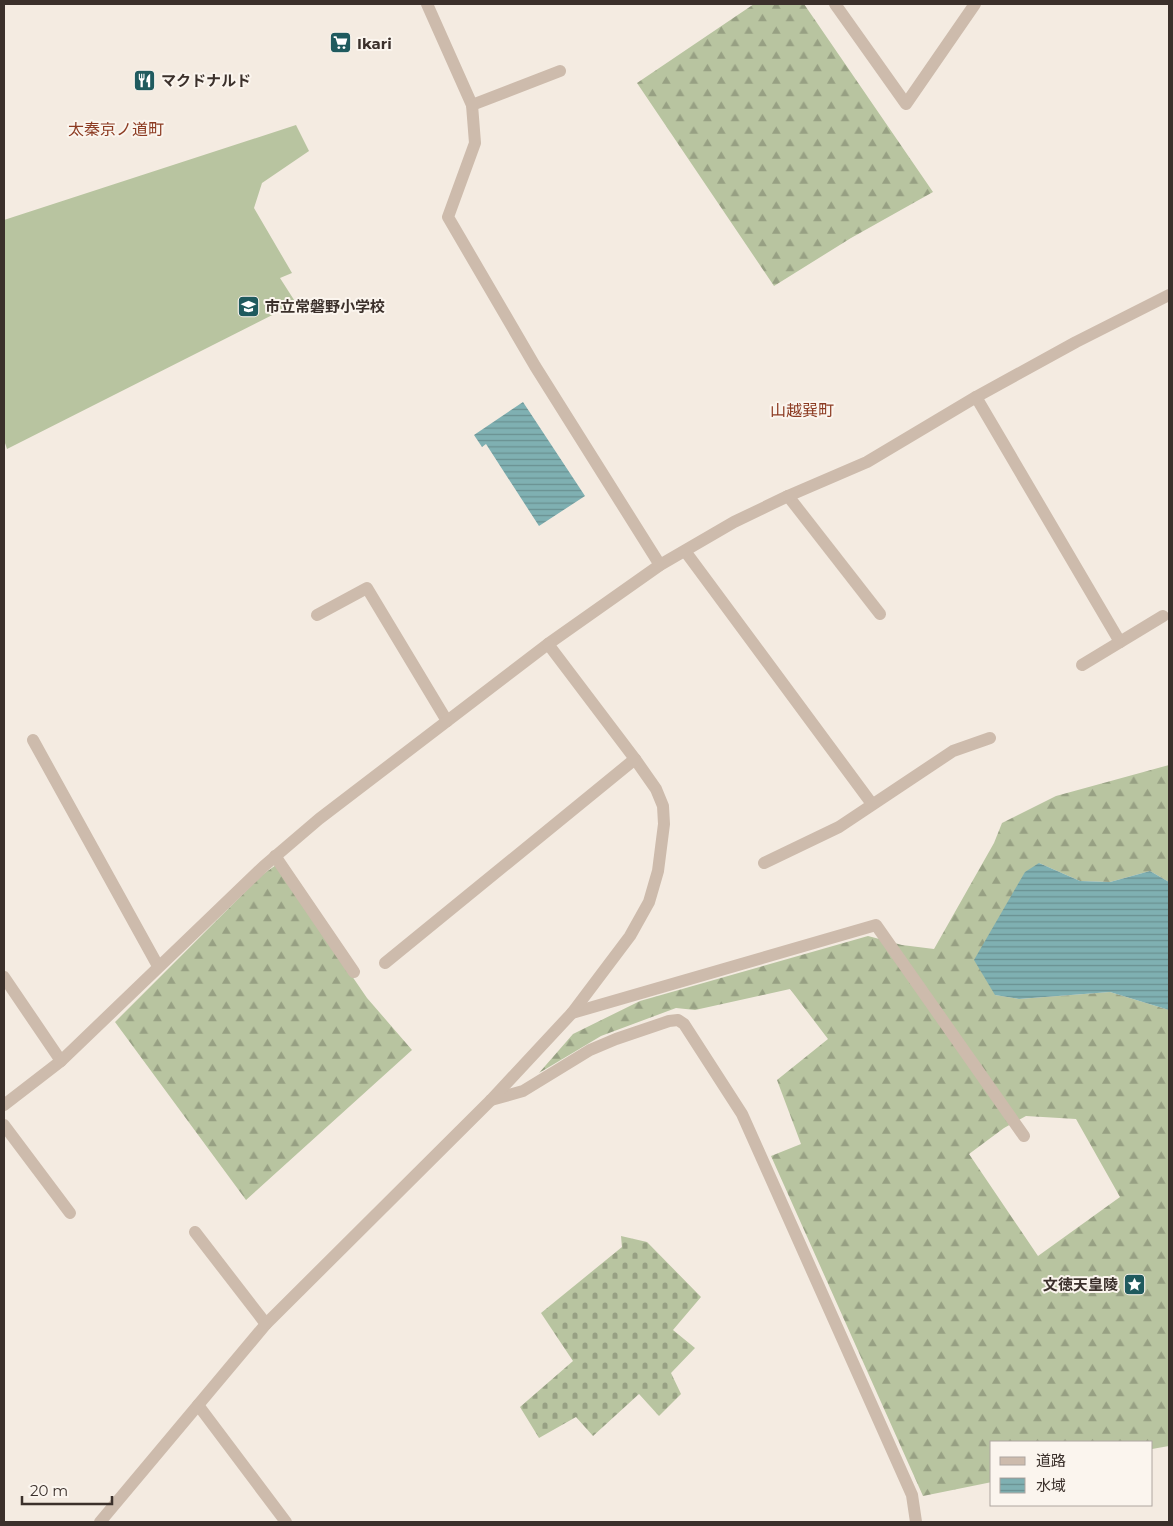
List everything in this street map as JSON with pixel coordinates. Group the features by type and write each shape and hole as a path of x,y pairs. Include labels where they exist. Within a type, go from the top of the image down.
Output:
{"street":[{"path":"427,4 472,106 475,143 448,217 536,366 660,565"},
{"path":"835,4 906,104 975,4"},
{"path":"472,106 560,72"},
{"path":"4,1106 61,1061 158,966 275,856 319,819 548,644 660,565 734,522 867,462 976,397 1076,342 1169,295"},
{"path":"976,397 1120,642"},
{"path":"788,496 880,614"},
{"path":"685,550 872,804"},
{"path":"317,615 367,588 447,721"},
{"path":"1082,665 1163,616"},
{"path":"100,1522 266,1324 491,1100 572,1013 630,936 649,902 658,871 664,824 663,806 656,789 635,759 548,644"},
{"path":"764,863 839,827 952,751 990,738"},
{"path":"33,740 158,966"},
{"path":"385,962 635,759"},
{"path":"275,856 354,972"},
{"path":"572,1013 876,925 1024,1136"},
{"path":"4,977 61,1061"},
{"path":"491,1100 522,1091 590,1050 616,1039 669,1021 678,1020 684,1024 742,1114 912,1495 916,1522"},
{"path":"4,1125 70,1213"},
{"path":"194,1232 266,1324"},
{"path":"198,1405 286,1522"}],"green space":[{"path":"754,4 804,4 933,192 851,238 774,286 637,83"},
{"path":"296,125 309,151 262,183 254,208 292,273 280,278 296,303 7,449 4,440 4,220"},
{"path":"1169,765 1169,882 1150,871 1110,882 1080,881 1039,863 995,995 1019,999 1110,992 1169,1010 1169,1446 1153,1449 1153,1441 990,1441 990,1482 923,1496 771,1156 801,1144 777,1080 828,1039 790,989 695,1010 676,1008 601,1036 539,1073 573,1034 640,1001 868,936 902,945 934,949 994,843 1002,823 1056,796","holes":["1026,1116 1076,1119 1120,1197 1038,1256 969,1154 1004,1128"]},
{"path":"276,865 367,998 412,1050 246,1200 115,1022 262,875"},
{"path":"621,1236 647,1242 701,1297 673,1330 695,1348 671,1373 681,1394 659,1416 639,1394 593,1436 576,1417 539,1438 520,1407 573,1361 541,1313 622,1247"}],"water":[{"path":"523,402 585,496 539,526 486,444 482,447 474,435"},
{"path":"1039,863 1080,881 1110,882 1150,871 1169,882 1169,1010 1110,992 1019,999 995,995 974,960 1025,872"}],"place":[{"name":"Ikari","path":"341,43"},
{"name":"マクドナルド","path":"145,80"},
{"name":"市立常磐野小学校","path":"249,306"},
{"name":"文徳天皇陵","path":"1134,1284"}],"district":[{"name":"太秦京ノ道町","path":"116,129"},
{"name":"山越巽町","path":"802,410"}]}
